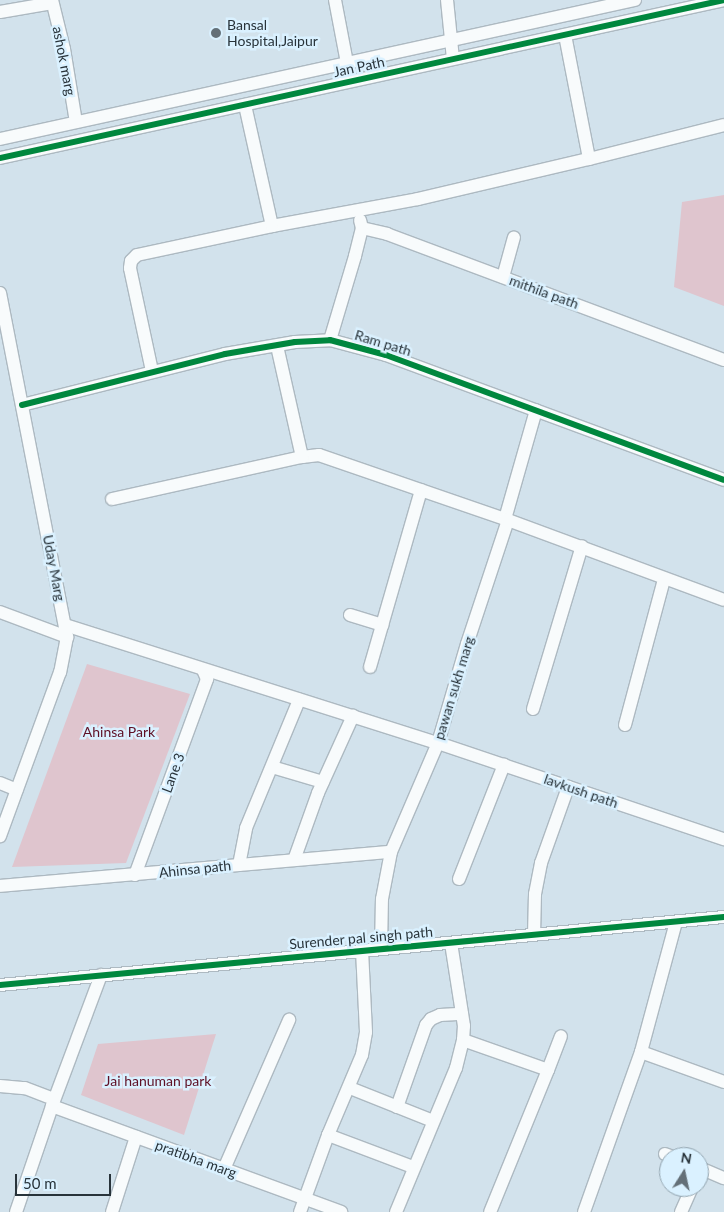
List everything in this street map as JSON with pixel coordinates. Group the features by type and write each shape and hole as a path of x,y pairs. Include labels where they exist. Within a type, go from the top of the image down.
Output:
{"street":[{"path":"336,0 347,63"},
{"path":"447,0 453,59"},
{"path":"595,0 610,6"},
{"name":"Jan Path","path":"0,139 634,0"},
{"name":"Jan Path","path":"0,158 724,0"},
{"path":"0,12 52,1"},
{"name":"ashok marg","path":"52,1 64,50 76,122"},
{"path":"565,35 589,160"},
{"path":"245,105 272,226"},
{"path":"152,371 130,268 131,261 137,256 272,226 418,199 589,160 724,125"},
{"path":"330,340 362,228 358,210"},
{"name":"mithila path","path":"362,228 387,234 724,360"},
{"path":"503,277 514,237"},
{"name":"Uday Marg","path":"0,836 60,672 66,631 1,300"},
{"name":"Ram path","path":"22,405 225,354 330,340 386,355 724,480"},
{"path":"277,346 302,458"},
{"name":"pawan sukh marg","path":"381,949 382,899 390,852 438,743 467,644 507,520 536,410"},
{"path":"112,499 319,455 582,546 664,579 724,600"},
{"path":"370,667 420,490"},
{"path":"533,709 582,546"},
{"path":"625,724 664,579"},
{"name":"lavkush path","path":"0,612 204,670 353,716 724,839"},
{"path":"350,616 382,625"},
{"name":"Lane 3","path":"135,875 207,679 204,670"},
{"path":"239,865 246,828 299,700"},
{"path":"294,860 324,782 353,716"},
{"path":"459,879 504,765"},
{"path":"272,767 324,782"},
{"path":"0,782 17,790"},
{"path":"534,935 535,894 541,863 568,787"},
{"name":"Ahinsa path","path":"0,886 390,852"},
{"name":"Surender pal singh path","path":"0,985 724,917"},
{"path":"584,1212 641,1052 676,922"},
{"path":"396,1212 413,1166 456,1068 463,1040 462,1014 451,942"},
{"path":"300,1212 303,1198 362,1055 366,1032 362,951"},
{"path":"16,1212 53,1103 101,975"},
{"path":"397,1107 426,1025 431,1019 440,1015 462,1014"},
{"path":"224,1169 289,1020"},
{"path":"490,1212 561,1036"},
{"path":"463,1040 548,1070"},
{"path":"641,1052 724,1082"},
{"name":"pratibha marg","path":"0,1086 24,1088 53,1103 136,1137 341,1212"},
{"path":"350,1088 433,1121"},
{"path":"328,1135 413,1166"},
{"path":"112,1212 136,1137"},
{"path":"709,1172 724,1178"},
{"path":"681,1212 688,1197"}],"green space":[{"path":"724,195 724,306 674,287 682,202"},
{"name":"Ahinsa Park","path":"87,664 190,694 126,863 12,867"},
{"name":"Jai hanuman park","path":"216,1034 184,1135 81,1095 98,1044"}],"cycle path":[{"path":"0,158 724,0"},
{"path":"22,405 225,354 295,342 330,340 386,355 724,480"},
{"path":"0,985 724,917"}],"place":[{"name":"Bansal Hospital,Jaipur","path":"216,33"}]}
